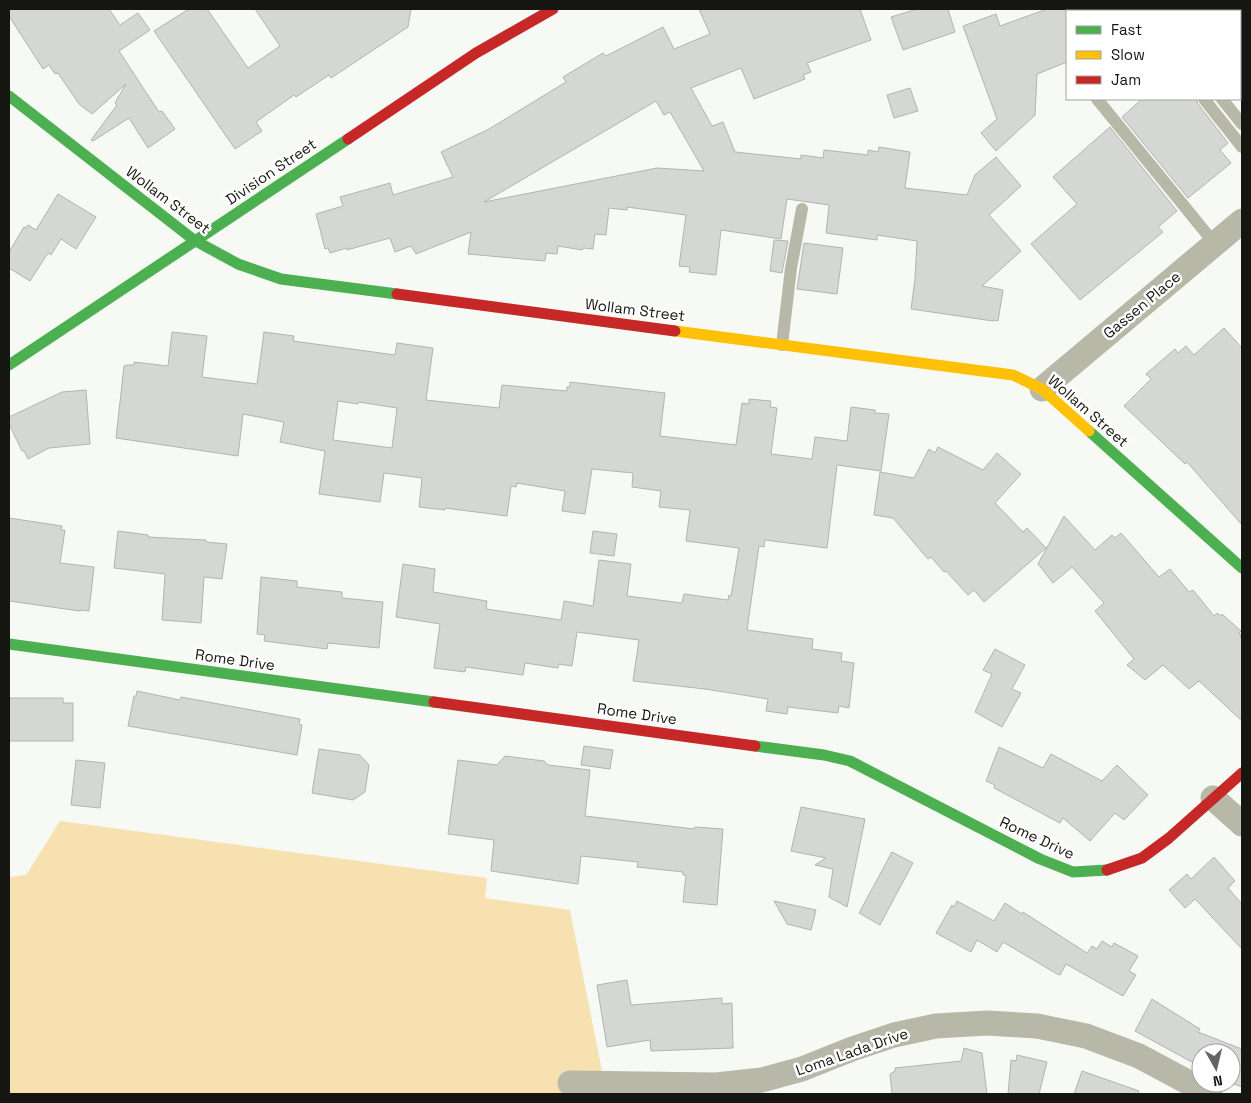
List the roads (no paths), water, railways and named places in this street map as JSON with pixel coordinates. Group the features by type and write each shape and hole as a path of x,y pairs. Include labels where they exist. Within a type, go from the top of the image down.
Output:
{"street":[{"name":"Division Street","path":"9,365 476,53 553,9"},
{"name":"Wollam Street","path":"9,96 194,240 238,264 281,278 1013,375 1042,389 1242,568"},
{"name":"Gassen Place","path":"1042,389 1242,221"},
{"name":"Rome Drive","path":"9,644 824,755 850,761 868,769 1040,859 1073,872 1106,870 1142,858 1169,838 1242,773"},
{"path":"1213,798 1242,824"},
{"name":"Loma Lada Drive","path":"570,1083 716,1085 762,1080 802,1069 894,1035 936,1026 987,1022 1037,1026 1086,1036 1139,1056 1210,1094"}],"lane":[{"path":"1098,100 1215,244"},
{"path":"1205,100 1242,147"},
{"path":"1223,100 1242,124"},
{"path":"782,345 791,268 802,209"}]}
